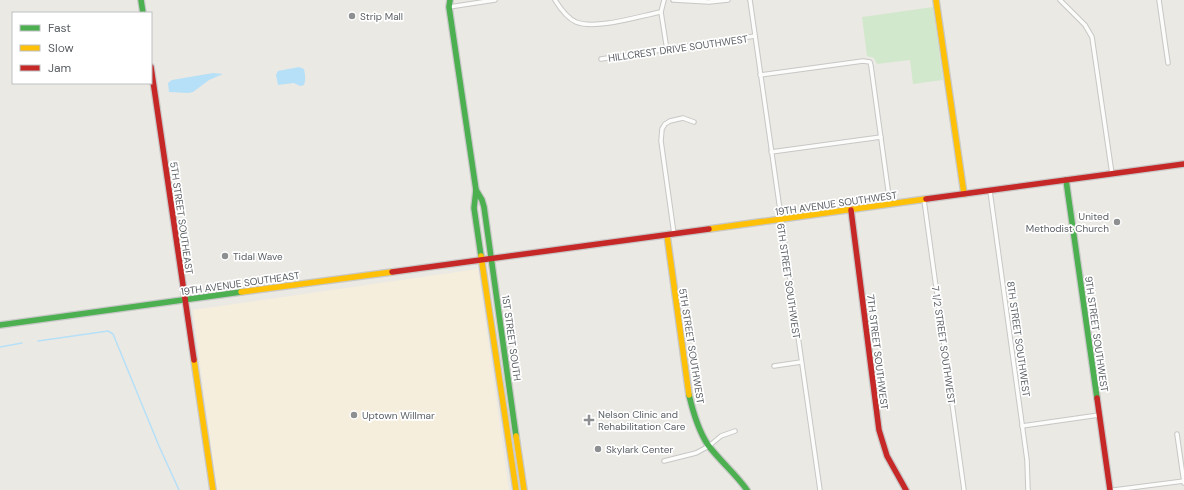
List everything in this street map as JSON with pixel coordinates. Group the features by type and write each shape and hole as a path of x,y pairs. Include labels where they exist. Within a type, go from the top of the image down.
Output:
{"main road":[{"path":"141,0 143,12"},
{"name":"1ST STREET SOUTH","path":"445,0 449,7"},
{"name":"1ST STREET SOUTH","path":"450,0 449,7 476,190 474,208 516,490"},
{"path":"936,0 964,194"},
{"name":"5TH STREET SOUTHEAST","path":"152,74 213,490"},
{"name":"19TH AVENUE SOUTHWEST","path":"491,259 1184,164"},
{"name":"9TH STREET SOUTHWEST","path":"1066,180 1110,490"},
{"name":"1ST STREET SOUTH","path":"476,190 484,207 524,490"},
{"name":"7TH STREET SOUTHWEST","path":"851,210 879,430 887,456 906,490"},
{"name":"5TH STREET SOUTHWEST","path":"667,235 690,400 696,421 709,446 740,480 747,490"},
{"name":"19TH AVENUE SOUTHEAST","path":"0,325 491,259"}],"street":[{"path":"449,7 495,0"},
{"path":"555,0 567,16 575,22 587,24 604,24 661,12"},
{"path":"664,0 661,12 667,50"},
{"path":"673,0 709,2 728,0"},
{"name":"6TH STREET SOUTHWEST","path":"750,0 780,219 820,490"},
{"path":"1060,0 1086,25 1092,37 1112,174"},
{"path":"1159,0 1168,63"},
{"name":"HILLCREST DRIVE SOUTHWEST","path":"602,59 755,36"},
{"path":"760,75 868,61 871,66 890,204"},
{"path":"674,234 661,131 665,124 674,119 686,118 694,122"},
{"path":"771,152 881,137"},
{"name":"8TH STREET SOUTHWEST","path":"990,191 1027,460 1028,490"},
{"name":"7 1/2 STREET SOUTHWEST","path":"924,200 964,490"},
{"path":"774,366 801,362"},
{"path":"1022,426 1099,415"},
{"path":"664,461 690,455 709,446 721,436 735,431"},
{"path":"1114,490 1184,482 1177,434"}],"shaded area":[{"path":"478,269 509,490 217,490 193,310"}],"green space":[{"path":"933,7 943,80 913,84 910,60 877,64 874,58 867,56 862,17"}],"water":[{"path":"299,67 304,69 304,85 300,86 294,83 278,85 276,75 278,71"},
{"path":"213,73 223,74 209,80 193,92 169,92 168,83 172,80"}],"waterway":[{"path":"38,341 108,331 113,334 159,446 179,490"},
{"path":"0,347 22,343"}],"traffic: fast":[{"path":"141,0 143,12"},
{"path":"450,0 449,7 476,190 474,208 481,256"},
{"path":"1066,180 1097,398"},
{"path":"476,190 484,207 516,436"},
{"path":"0,325 241,292"},
{"path":"689,395 696,421 704,439 747,490"}],"traffic: slow":[{"path":"936,0 964,194"},
{"path":"709,229 926,199"},
{"path":"667,235 689,395"},
{"path":"481,256 516,490"},
{"path":"241,292 392,272"},
{"path":"194,360 213,490"},
{"path":"516,436 524,490"}],"traffic: jam":[{"path":"152,74 194,360"},
{"path":"926,199 1184,164"},
{"path":"851,210 879,430 887,456 906,490"},
{"path":"392,272 709,229"},
{"path":"1097,398 1110,490"}],"place":[{"name":"Strip Mall","path":"352,16"},
{"name":"United Methodist Church","path":"1117,222"},
{"name":"Tidal Wave","path":"225,256"},
{"name":"Uptown Willmar","path":"354,415"},
{"name":"Nelson Clinic and Rehabilitation Care","path":"589,420"},
{"name":"Skylark Center","path":"598,449"}]}
